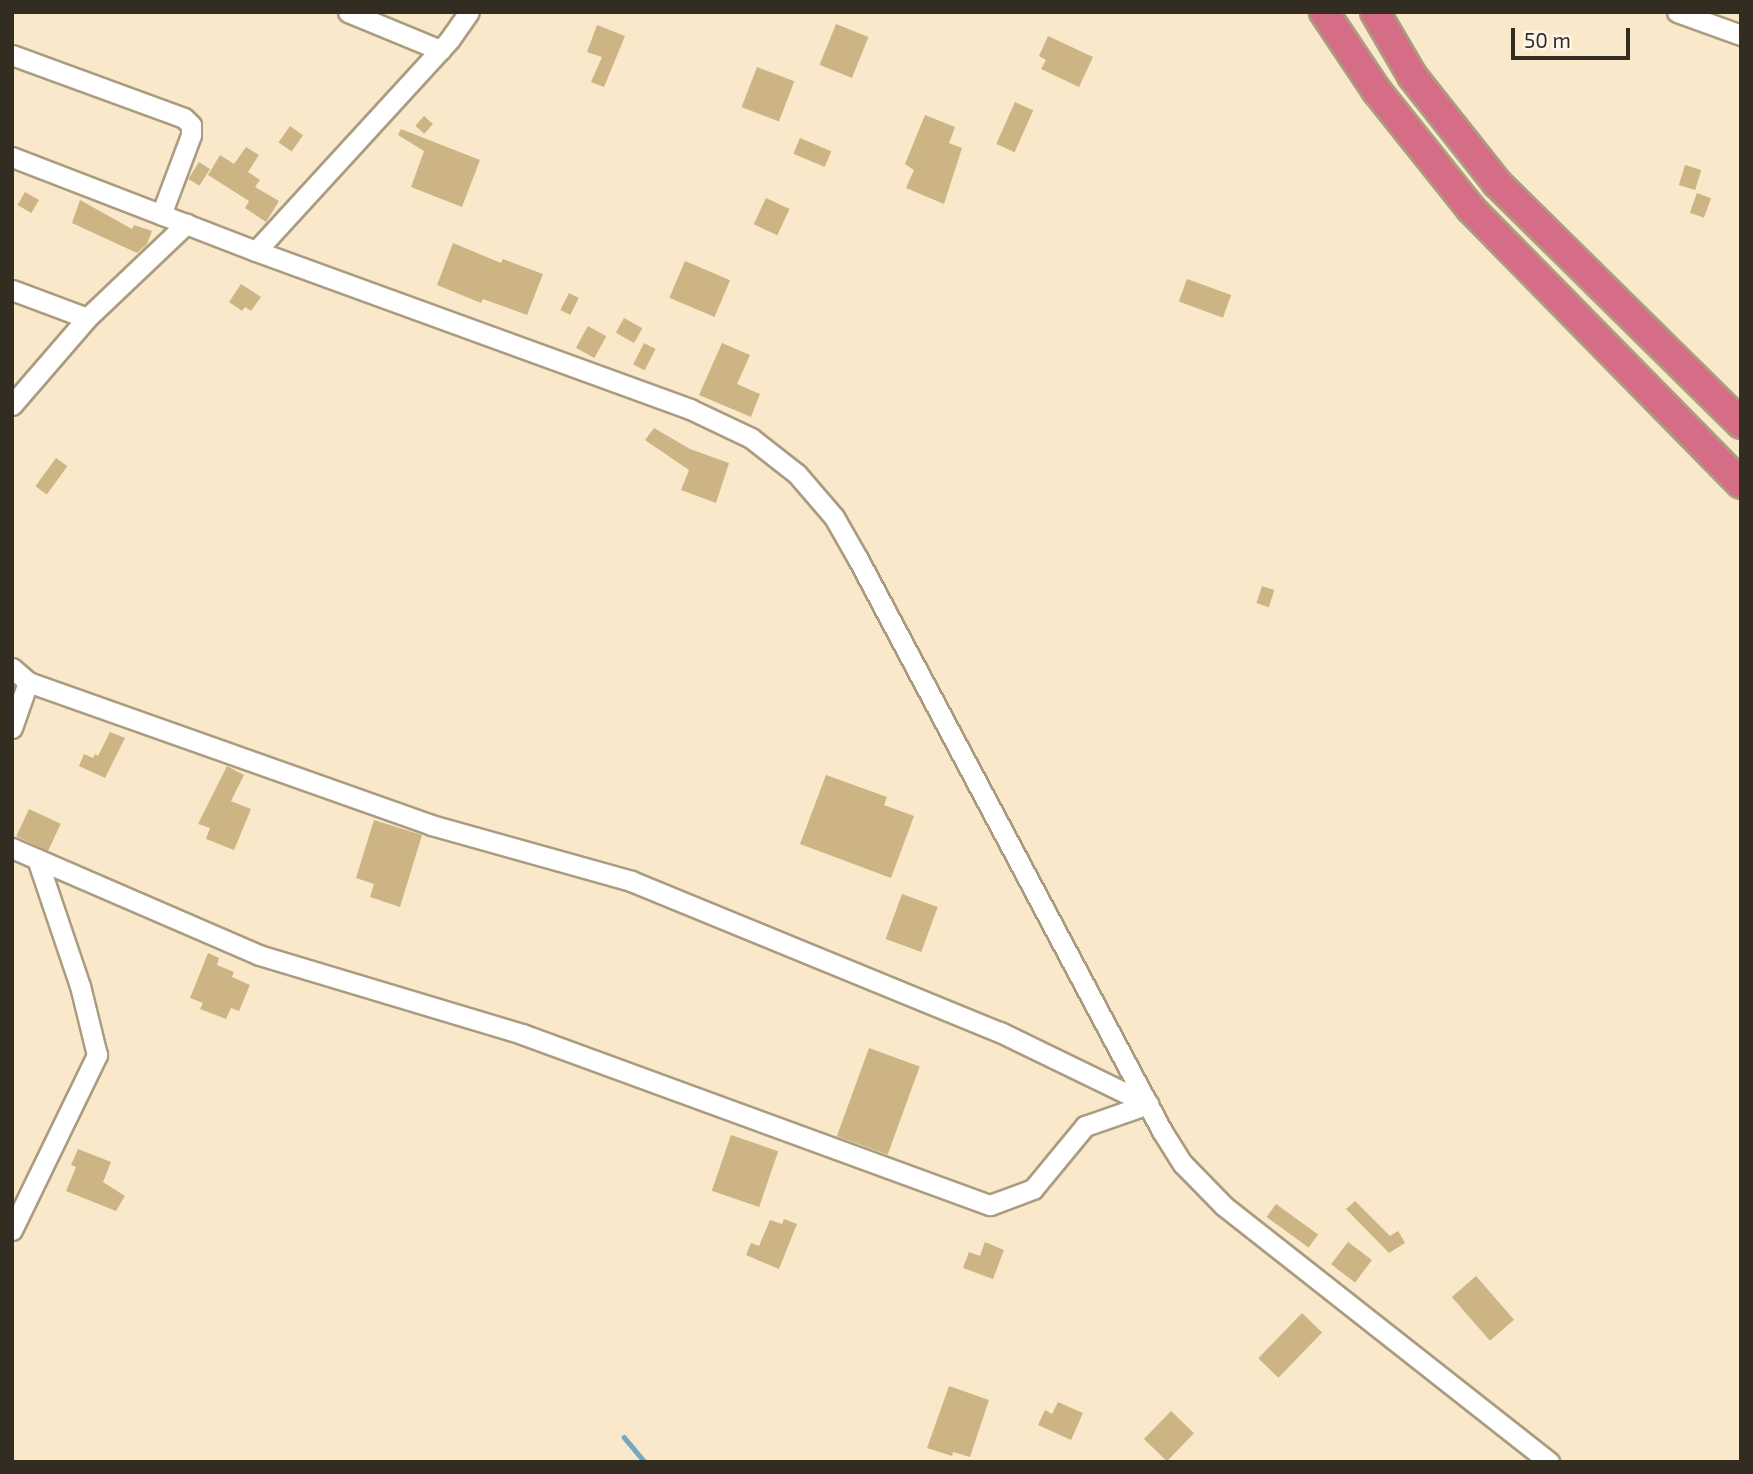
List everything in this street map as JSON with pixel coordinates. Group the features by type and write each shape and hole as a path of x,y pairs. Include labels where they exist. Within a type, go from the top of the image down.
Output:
{"highway":[{"path":"1324,12 1376,90 1471,209 1741,484"},
{"path":"1375,12 1413,76 1497,183 1741,424"}],"street":[{"path":"348,12 440,50"},
{"path":"256,251 440,50 469,12"},
{"path":"1677,12 1741,35"},
{"path":"12,55 184,118 191,125 191,135 161,215"},
{"path":"12,157 256,251 691,409 751,438 797,474 834,517 858,559 1148,1104 1183,1164 1202,1186 1549,1462"},
{"path":"12,405 87,318 187,224"},
{"path":"12,290 87,318"},
{"path":"12,668 28,682 431,825 631,881 1000,1032 1148,1104"},
{"path":"12,728 28,682"},
{"path":"12,848 258,955 522,1034 990,1205 1033,1189 1085,1126 1148,1104"},
{"path":"12,1230 97,1055 80,986 37,859"}],"building":[{"path":"836,24 868,37 852,78 820,65"},
{"path":"597,25 625,36 604,87 591,82 602,57 587,52"},
{"path":"1048,36 1093,57 1079,87 1041,69 1046,60 1039,56"},
{"path":"757,67 794,81 779,121 742,107"},
{"path":"1015,102 1033,110 1015,152 996,144"},
{"path":"925,115 955,127 949,143 962,148 944,204 906,188 914,170 905,164"},
{"path":"424,116 433,124 424,134 415,126"},
{"path":"290,126 303,135 292,152 279,142"},
{"path":"401,129 480,160 462,207 411,187 424,151 398,135"},
{"path":"800,138 831,151 825,167 793,154"},
{"path":"246,147 259,155 248,172 260,180 255,187 279,201 266,222 245,208 249,201 208,175 220,155 234,164"},
{"path":"199,162 210,169 199,186 188,179"},
{"path":"1685,165 1701,170 1695,190 1679,185"},
{"path":"25,192 39,200 31,213 18,205"},
{"path":"1697,193 1711,198 1704,218 1690,213"},
{"path":"766,198 790,209 777,235 754,224"},
{"path":"80,200 132,229 134,225 152,231 147,244 137,253 72,223"},
{"path":"453,243 501,263 503,259 543,274 527,315 483,299 481,303 437,285"},
{"path":"685,261 730,280 714,317 669,298"},
{"path":"1187,279 1231,295 1223,318 1179,302"},
{"path":"241,284 261,297 251,311 245,307 242,311 229,302"},
{"path":"569,293 579,298 570,315 560,310"},
{"path":"624,318 642,328 634,343 616,333"},
{"path":"588,326 606,336 594,358 576,348"},
{"path":"644,343 656,349 645,370 633,364"},
{"path":"722,343 750,355 737,384 760,394 751,417 699,395"},
{"path":"654,428 690,449 729,463 716,503 681,490 689,470 645,440"},
{"path":"56,458 67,466 47,495 35,486"},
{"path":"1262,586 1274,590 1269,607 1256,603"},
{"path":"110,732 125,738 105,778 79,766 84,754 93,758 95,754 98,756"},
{"path":"227,766 244,775 231,801 251,809 234,850 206,839 210,828 198,824"},
{"path":"826,775 887,797 884,805 914,816 891,878 800,844"},
{"path":"29,809 61,824 48,851 16,836"},
{"path":"374,820 422,835 400,907 370,897 374,884 356,878"},
{"path":"902,894 938,907 921,952 886,939"},
{"path":"208,953 219,958 217,965 234,972 232,977 250,985 239,1011 231,1008 226,1019 200,1009 203,1003 190,998"},
{"path":"869,1048 920,1066 888,1155 837,1136"},
{"path":"731,1135 778,1151 759,1207 712,1191"},
{"path":"78,1149 111,1162 103,1182 125,1196 116,1211 66,1191 76,1167 71,1165"},
{"path":"1355,1201 1390,1236 1398,1231 1405,1243 1389,1253 1346,1209"},
{"path":"1276,1204 1318,1235 1309,1248 1267,1217"},
{"path":"784,1219 797,1224 779,1269 746,1255 751,1243 759,1246 770,1220 782,1224"},
{"path":"985,1242 1004,1250 993,1279 963,1268 969,1252 980,1256"},
{"path":"1348,1242 1372,1260 1355,1282 1331,1264"},
{"path":"1476,1276 1514,1320 1490,1341 1452,1297"},
{"path":"1302,1313 1322,1332 1278,1378 1258,1358"},
{"path":"949,1386 989,1400 970,1457 953,1452 952,1456 927,1448"},
{"path":"1058,1402 1083,1413 1071,1440 1038,1425 1045,1410 1052,1414"},
{"path":"1171,1411 1194,1433 1167,1461 1144,1439"}],"waterway":[{"path":"624,1437 645,1462"}]}
